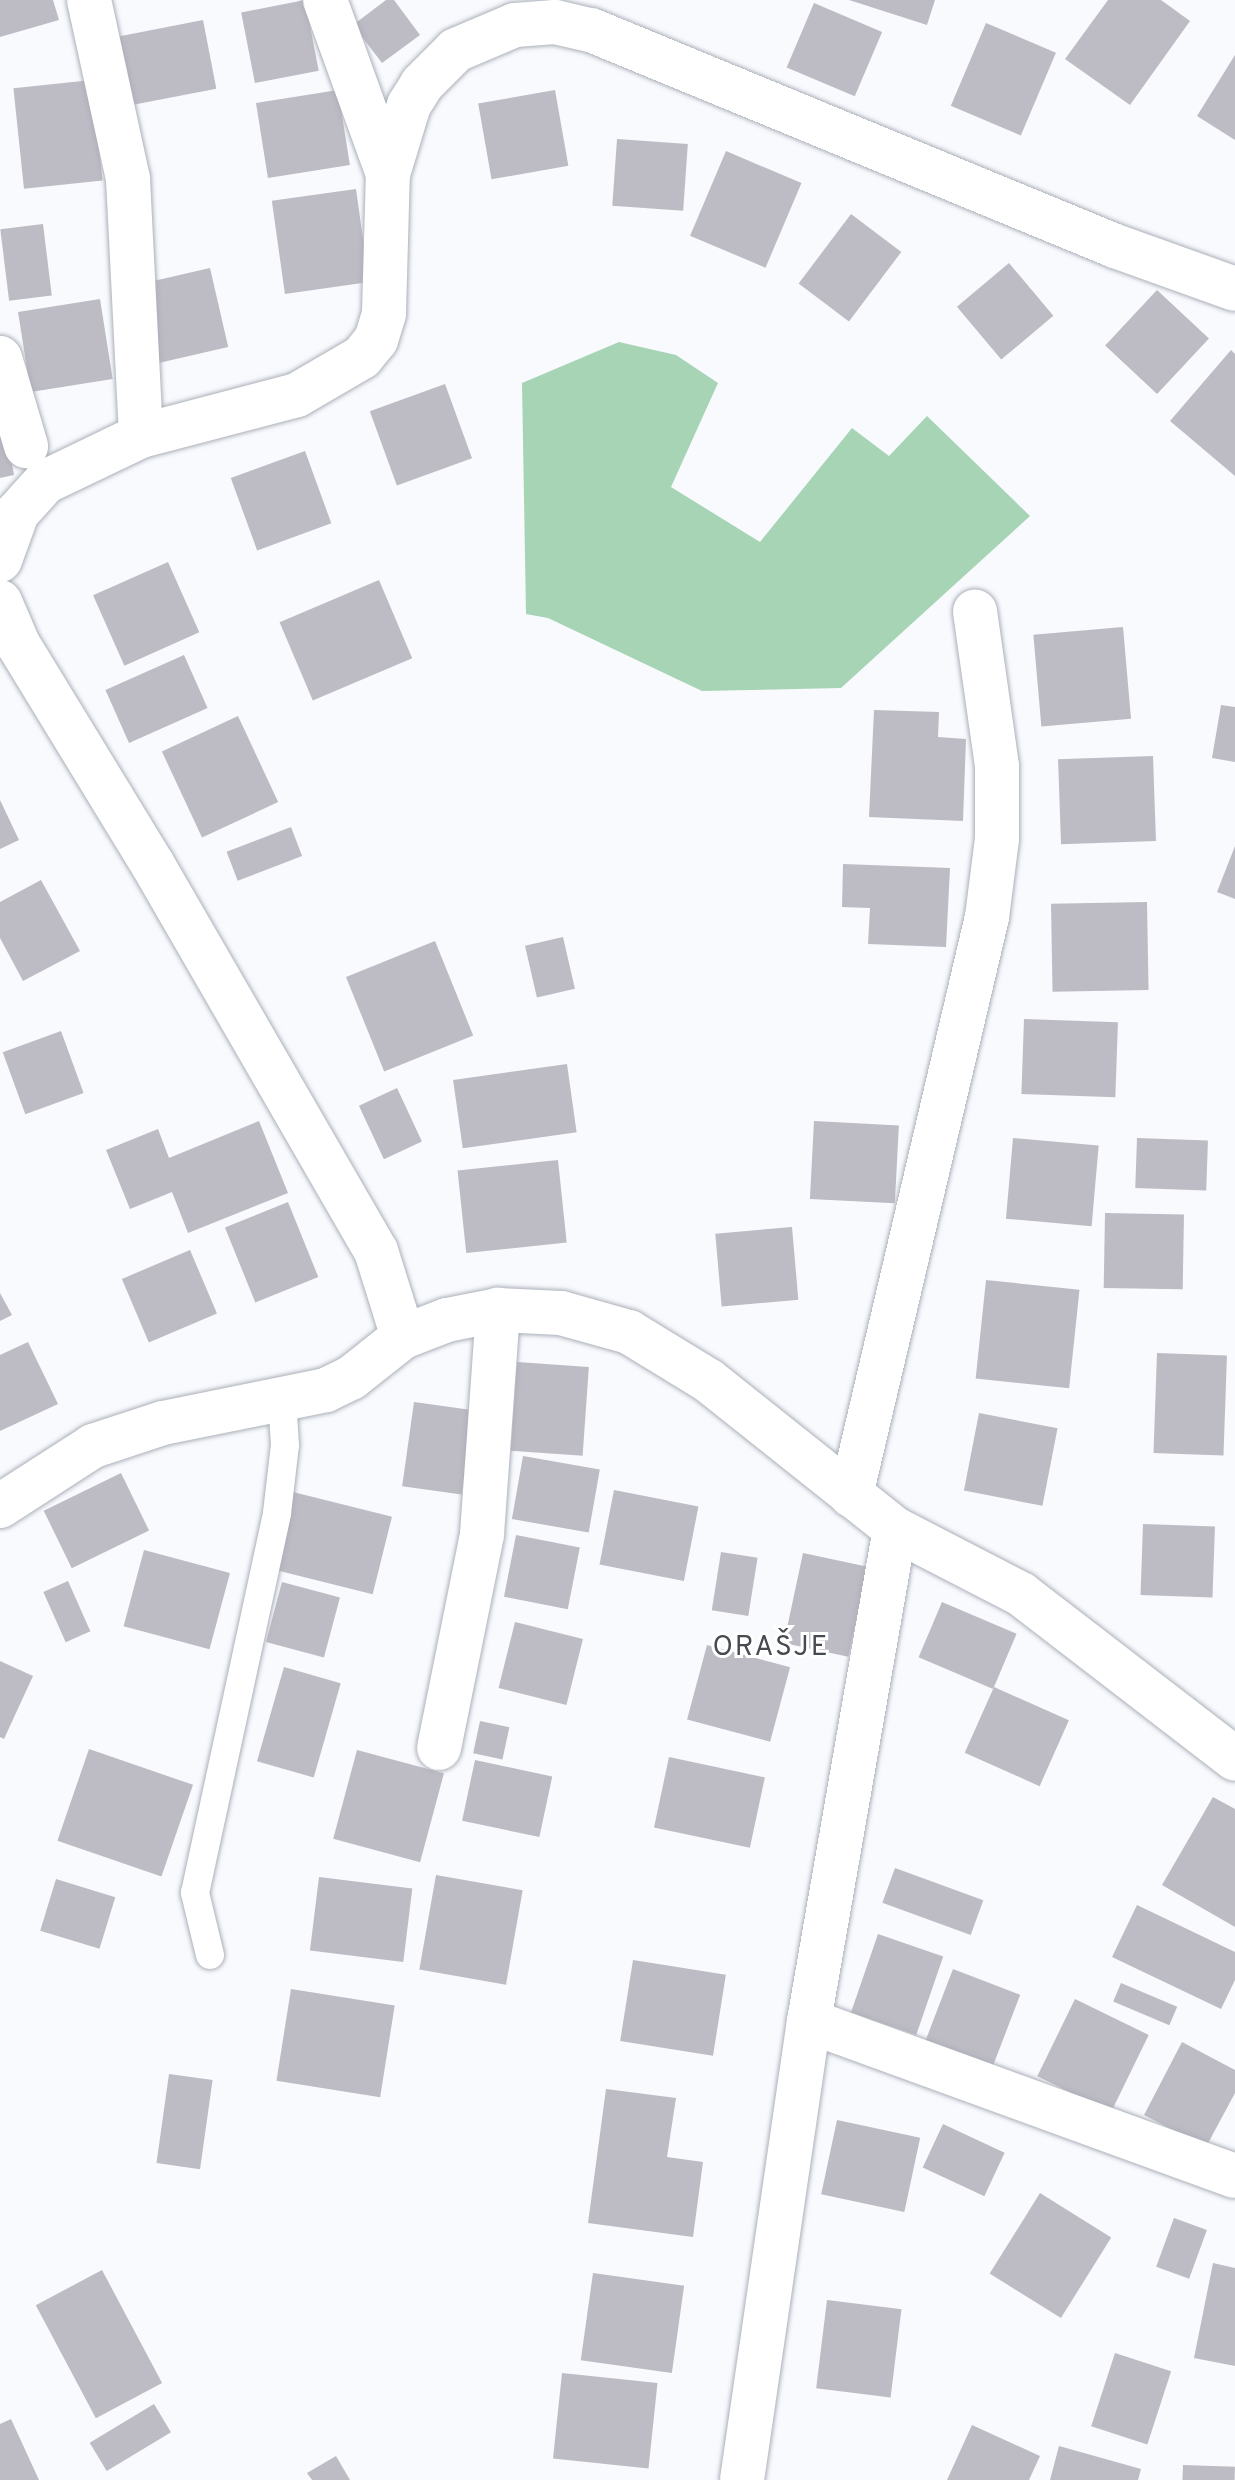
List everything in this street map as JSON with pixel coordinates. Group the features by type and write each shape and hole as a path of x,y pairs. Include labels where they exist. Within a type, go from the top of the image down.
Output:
{"street":[{"path":"89,0 128,179 141,436"},
{"path":"325,0 388,174"},
{"path":"24,461 141,436 297,395 362,357 376,340 384,313 388,174 409,105 422,84 456,50 515,25 555,22 643,50 1115,246 1235,289"},
{"path":"0,358 24,461 17,513 0,560"},
{"path":"0,602 18,644 153,865 376,1251 403,1337"},
{"path":"851,1495 987,917 997,839 997,766 975,612"},
{"path":"439,1748 482,1534 498,1310"},
{"path":"0,1506 93,1446 163,1423 282,1399 351,1378 403,1337 447,1320 498,1310 561,1313 629,1332 709,1381 895,1529 1033,1602 1235,1759"},
{"path":"742,2480 809,2021 895,1529"},
{"path":"809,2021 1235,2176"}],"lane":[{"path":"210,1955 195,1893 277,1513 285,1445 282,1399"}],"green space":[{"path":"619,342 676,355 718,383 671,487 760,542 852,428 889,456 927,416 1030,516 841,688 702,691 548,618 526,614 522,383"}],"building":[{"path":"0,0 53,0 59,20 0,37"},
{"path":"305,0 319,71 255,83 241,12"},
{"path":"386,0 394,0 420,35 382,63 353,25"},
{"path":"849,0 935,0 927,25"},
{"path":"1108,0 1161,0 1190,21 1130,105 1065,59"},
{"path":"814,3 882,32 855,96 787,67"},
{"path":"203,20 216,89 132,105 119,36"},
{"path":"986,23 1056,53 1021,136 951,106"},
{"path":"1235,55 1235,140 1197,116"},
{"path":"92,80 103,180 24,189 13,88"},
{"path":"338,90 350,165 268,178 256,103"},
{"path":"555,90 568,166 492,179 478,104"},
{"path":"617,139 688,144 683,211 612,206"},
{"path":"726,151 801,183 766,268 690,236"},
{"path":"356,189 369,282 285,294 272,201"},
{"path":"851,214 901,252 849,321 799,283"},
{"path":"43,224 52,295 9,301 0,229"},
{"path":"1009,263 1053,316 1001,360 957,307"},
{"path":"210,268 228,347 143,366 125,288"},
{"path":"1157,290 1209,338 1157,394 1105,346"},
{"path":"100,299 113,379 31,392 18,312"},
{"path":"1231,350 1235,354 1235,476 1170,421"},
{"path":"445,384 472,458 397,486 370,411"},
{"path":"0,401 14,475 0,478"},
{"path":"305,451 331,523 257,550 231,478"},
{"path":"168,562 199,632 124,666 93,595"},
{"path":"379,580 412,658 313,700 280,622"},
{"path":"1123,627 1131,719 1041,726 1033,635"},
{"path":"184,655 208,708 129,743 105,690"},
{"path":"1221,705 1235,707 1235,762 1212,758"},
{"path":"874,710 939,712 938,737 966,739 963,821 869,817"},
{"path":"238,716 278,802 202,838 162,751"},
{"path":"1153,756 1156,841 1061,844 1058,759"},
{"path":"0,800 19,840 0,849"},
{"path":"291,827 302,856 238,881 227,852"},
{"path":"1235,846 1235,899 1217,892"},
{"path":"843,864 950,868 946,947 868,944 870,908 842,907"},
{"path":"41,880 80,951 23,981 0,938 0,902"},
{"path":"1147,902 1149,990 1053,992 1051,904"},
{"path":"563,937 575,989 537,997 525,946"},
{"path":"435,941 473,1036 384,1072 346,977"},
{"path":"1024,1019 1118,1022 1115,1097 1021,1094"},
{"path":"61,1031 84,1093 25,1114 3,1052"},
{"path":"567,1064 577,1132 463,1148 453,1080"},
{"path":"397,1088 422,1141 384,1159 359,1106"},
{"path":"259,1121 288,1193 188,1233 172,1192 130,1209 106,1150 158,1129 169,1158"},
{"path":"814,1121 899,1125 895,1203 810,1199"},
{"path":"1013,1138 1099,1145 1092,1226 1006,1219"},
{"path":"1137,1138 1208,1140 1206,1190 1135,1188"},
{"path":"558,1160 567,1243 466,1253 458,1171"},
{"path":"288,1202 318,1277 255,1303 225,1227"},
{"path":"1105,1213 1184,1214 1183,1289 1104,1288"},
{"path":"792,1227 798,1300 722,1306 715,1234"},
{"path":"190,1250 217,1314 149,1342 122,1279"},
{"path":"986,1280 1079,1290 1069,1388 976,1378"},
{"path":"0,1293 12,1315 0,1321"},
{"path":"28,1342 58,1404 0,1431 0,1355"},
{"path":"1157,1353 1227,1355 1223,1455 1154,1453"},
{"path":"517,1362 589,1367 583,1456 511,1451"},
{"path":"414,1402 473,1410 462,1495 402,1486"},
{"path":"979,1413 1058,1428 1042,1506 964,1491"},
{"path":"523,1456 600,1470 589,1533 512,1519"},
{"path":"121,1473 149,1531 72,1568 44,1511"},
{"path":"614,1490 698,1506 684,1581 599,1565"},
{"path":"293,1492 392,1517 373,1594 274,1570"},
{"path":"1143,1524 1215,1527 1212,1597 1141,1595"},
{"path":"516,1535 580,1547 568,1609 504,1597"},
{"path":"144,1550 230,1573 210,1649 124,1626"},
{"path":"721,1552 758,1558 748,1616 712,1610"},
{"path":"803,1553 868,1567 848,1657 784,1643"},
{"path":"68,1581 90,1631 66,1642 43,1592"},
{"path":"282,1582 340,1598 324,1657 266,1642"},
{"path":"942,1602 1017,1634 993,1689 919,1657"},
{"path":"515,1622 583,1639 566,1705 499,1688"},
{"path":"707,1645 790,1667 770,1742 687,1719"},
{"path":"0,1661 33,1676 4,1739 0,1737"},
{"path":"284,1667 341,1683 314,1777 257,1761"},
{"path":"994,1687 1069,1720 1040,1786 965,1753"},
{"path":"480,1721 509,1727 502,1760 473,1753"},
{"path":"89,1749 193,1785 161,1877 57,1841"},
{"path":"357,1750 444,1773 420,1862 333,1839"},
{"path":"669,1757 765,1777 750,1848 654,1827"},
{"path":"475,1760 552,1776 539,1837 462,1821"},
{"path":"1213,1797 1235,1809 1235,1927 1162,1885"},
{"path":"895,1868 983,1900 971,1935 882,1903"},
{"path":"436,1875 523,1890 506,1985 419,1970"},
{"path":"319,1877 412,1888 403,1962 310,1950"},
{"path":"56,1879 115,1897 100,1949 40,1931"},
{"path":"1137,1905 1235,1952 1235,1980 1221,2009 1112,1957"},
{"path":"878,1934 943,1956 916,2035 851,2012"},
{"path":"633,1960 726,1975 713,2056 620,2041"},
{"path":"953,1969 1020,1995 992,2069 925,2043"},
{"path":"1121,1983 1177,2007 1169,2025 1113,2001"},
{"path":"291,1989 395,2005 380,2097 276,2081"},
{"path":"1075,1999 1149,2035 1111,2112 1037,2076"},
{"path":"1182,2042 1235,2070 1235,2093 1206,2147 1144,2115"},
{"path":"169,2074 213,2080 200,2169 156,2163"},
{"path":"606,2089 676,2098 667,2157 703,2162 693,2237 588,2223"},
{"path":"837,2120 920,2138 904,2212 821,2194"},
{"path":"943,2124 1005,2153 984,2196 923,2168"},
{"path":"1040,2193 1111,2238 1061,2318 990,2274"},
{"path":"1174,2218 1207,2230 1189,2279 1156,2267"},
{"path":"1213,2263 1235,2268 1235,2366 1194,2358"},
{"path":"102,2270 162,2383 96,2418 36,2305"},
{"path":"593,2273 684,2286 672,2373 581,2360"},
{"path":"827,2300 901,2309 891,2397 816,2388"},
{"path":"1115,2353 1171,2371 1147,2444 1091,2426"},
{"path":"562,2373 657,2383 648,2469 553,2459"},
{"path":"154,2404 171,2432 107,2471 90,2443"},
{"path":"11,2419 39,2480 0,2480 0,2424"},
{"path":"972,2425 1040,2456 1029,2480 947,2480"},
{"path":"1059,2446 1141,2469 1138,2480 1050,2480"},
{"path":"336,2456 350,2480 312,2480 307,2473"},
{"path":"1183,2465 1235,2467 1235,2480 1182,2480"}],"district":[{"name":"ORAŠJE","path":"771,1648"}]}
